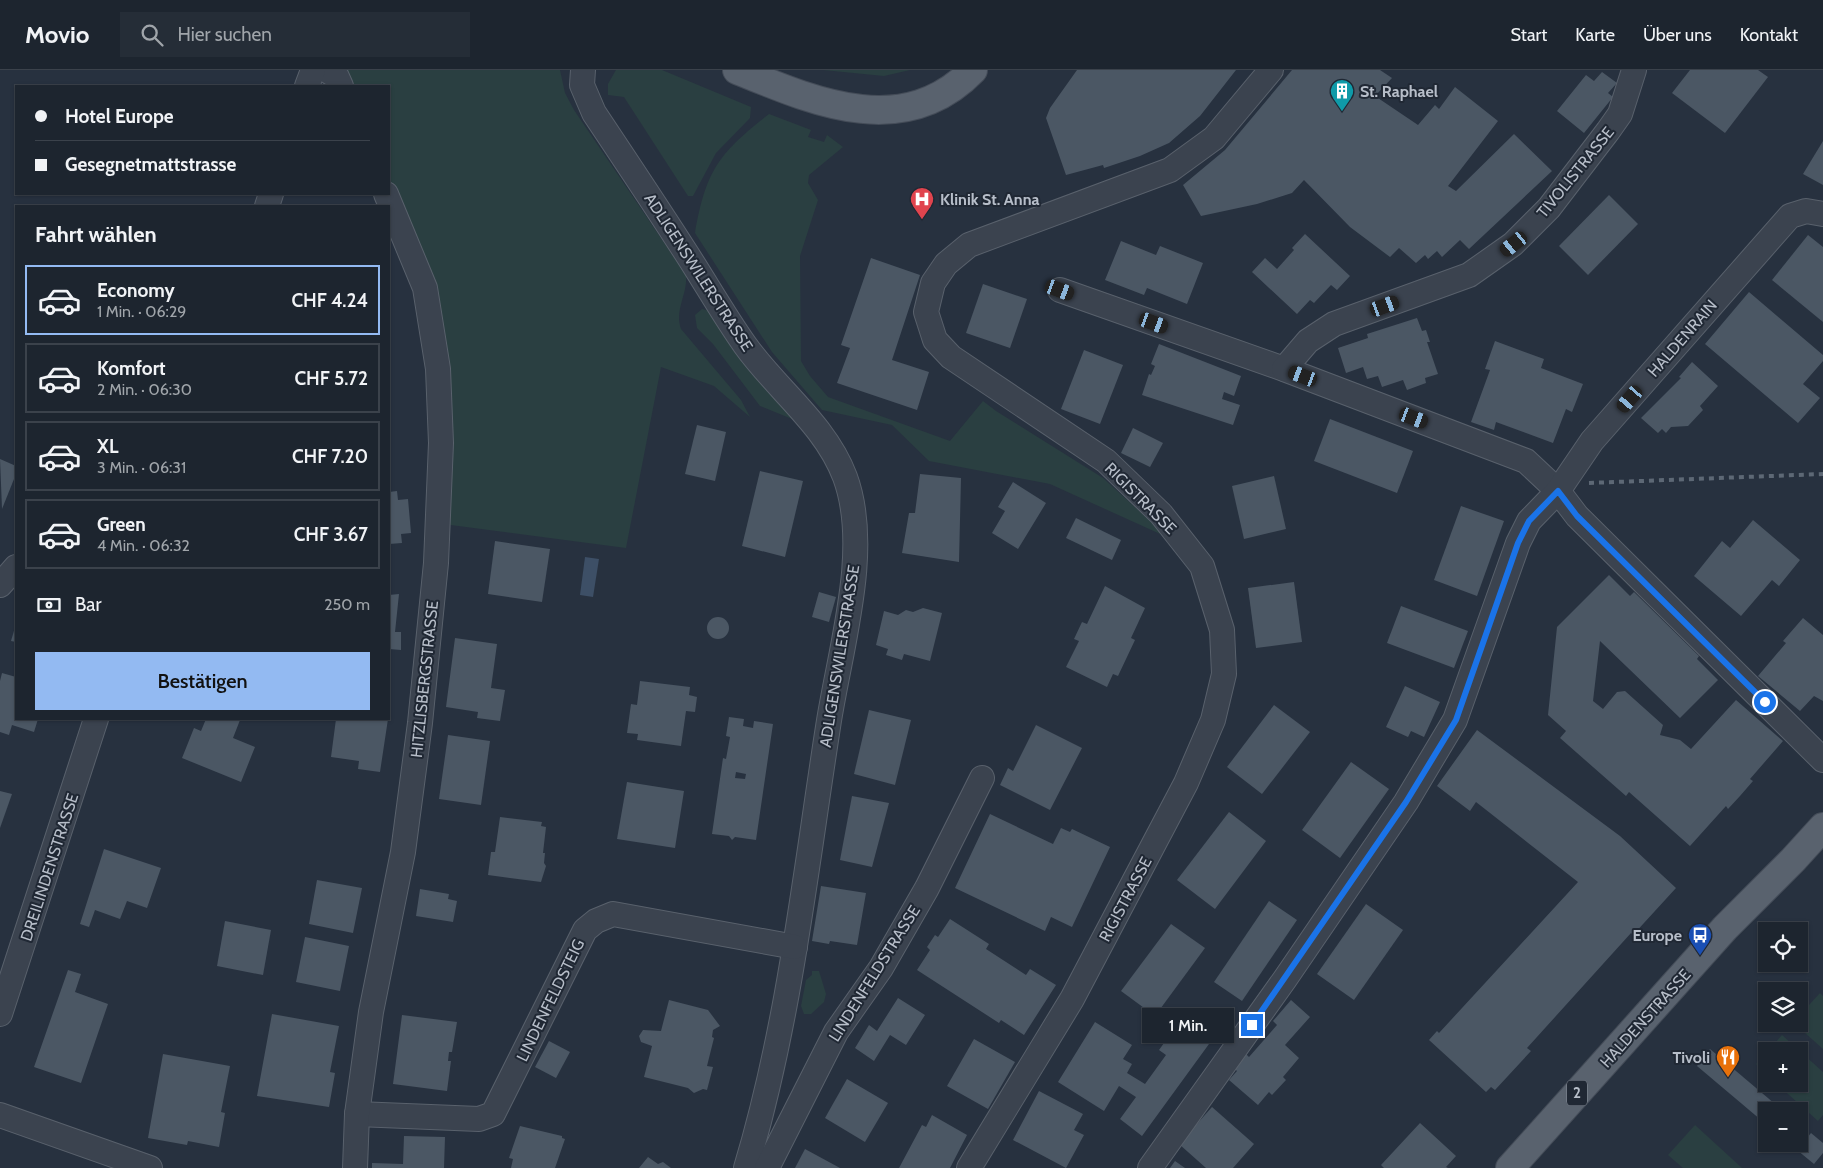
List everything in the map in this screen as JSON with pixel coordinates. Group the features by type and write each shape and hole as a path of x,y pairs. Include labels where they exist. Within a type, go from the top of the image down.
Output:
{"main road":[{"path":"737,70 817,100 870,110 912,108 937,99 960,84 973,70"},
{"name":"HALDENSTRASSE","path":"1510,1168 1725,928 1794,860 1823,827"}],"street":[{"path":"307,85 313,70"},
{"path":"326,70 337,76 342,85"},
{"name":"ADLIGENSWILERSTRASSE","path":"583,70 582,86 594,113 746,347 831,446 849,490 855,534 850,603 831,702 795,947 764,1107 746,1168"},
{"name":"RIGISTRASSE","path":"969,1168 1072,1000 1186,783 1215,711 1224,674 1223,639 1222,630 1202,566 1161,514 1106,461 951,357 934,340 926,312 933,283 946,264 969,245 1170,170 1214,138 1271,70"},
{"name":"TIVOLISTRASSE","path":"1284,369 1308,341 1334,324 1469,275 1492,261 1514,244 1549,208 1612,126 1620,114 1634,70"},
{"name":"HITZLISBERGSTRASSE","path":"355,1168 357,1114 371,1012 403,852 420,722 436,564 441,443 438,369 425,288 386,195"},
{"name":"HALDENRAIN","path":"1150,1168 1285,979 1411,794 1456,720 1529,521 1558,491 1592,441 1790,216 1806,211 1823,214"},
{"path":"1060,290 1284,369 1526,461 1558,491 1577,516 1823,760"},
{"path":"0,585 15,568"},
{"name":"DREILINDENSTRASSE","path":"0,1014 96,720"},
{"name":"LINDENFELDSTRASSE","path":"767,1168 836,1032 881,968 927,888 982,778"},
{"name":"LINDENFELDSTEIG","path":"357,1114 479,1119 493,1114 585,930 596,921 613,914 795,947"},
{"path":"0,1115 150,1168"}],"green space":[{"path":"333,70 560,70 565,93 574,110 686,275 679,315 681,329 741,400 750,417 714,386 661,367 626,548 443,524 446,418 390,190 390,85 345,85"},
{"path":"616,70 662,70 751,107 750,118 716,153 693,196 688,196 624,97 608,95 608,84"},
{"path":"823,70 910,70 884,76"},
{"path":"769,114 811,130 808,137 824,142 827,135 843,147 809,175 808,183 818,200 800,256 801,361 810,376 828,397 950,441 983,401 1103,478 1169,538 1050,484 929,461 892,425 822,410 772,352 695,233 704,193 717,165 738,140"},
{"path":"702,309 709,311 797,421 760,406 713,344 697,328 695,315"},
{"path":"812,971 819,971 826,994 824,1002 811,1014 804,1014 801,1006 806,980 812,975"},
{"path":"1820,993 1823,996 1823,1049 1804,1032 1808,1032 1808,1006"},
{"path":"1782,1035 1790,1042 1776,1042"},
{"path":"1808,1058 1823,1072 1823,1115 1818,1121 1808,1112 1808,1102 1797,1102 1786,1092 1808,1092"},
{"path":"1695,1125 1742,1168 1683,1168 1668,1155"}],"water":[{"path":"585,557 599,559 593,597 580,595"}],"building":[{"path":"1077,70 1236,70 1200,116 1169,143 1140,156 1104,168 1103,165 1066,175 1046,118 1050,108"},
{"path":"1292,70 1380,70 1392,78 1375,96 1418,125 1435,105 1439,109 1455,87 1498,121 1448,186 1456,191 1514,134 1552,171 1469,249 1460,240 1442,257 1437,251 1428,259 1425,255 1416,263 1399,248 1390,257 1350,227 1304,180 1292,193 1257,204 1201,216 1183,185 1225,150"},
{"path":"1690,70 1758,70 1768,77 1725,133 1672,93"},
{"path":"1602,72 1617,83 1608,93 1613,97 1584,133 1557,111 1586,75 1594,81"},
{"path":"1823,141 1823,185 1803,174"},
{"path":"1609,195 1638,224 1588,275 1559,246"},
{"path":"1305,234 1350,276 1337,290 1331,285 1314,303 1310,300 1297,314 1252,272 1265,258 1277,269"},
{"path":"1808,235 1823,247 1823,322 1772,280"},
{"path":"1121,241 1156,255 1160,246 1203,263 1187,304 1147,288 1144,295 1105,280"},
{"path":"871,258 920,275 892,360 929,372 917,410 837,383 850,348 841,345"},
{"path":"983,284 1027,299 1010,348 966,333"},
{"path":"1749,292 1823,355 1823,361 1803,384 1820,398 1798,423 1705,344"},
{"path":"1417,318 1422,331 1426,330 1430,342 1427,342 1438,374 1425,378 1426,383 1407,390 1403,380 1382,387 1378,376 1367,379 1363,367 1346,373 1338,348 1368,338 1367,334"},
{"path":"1495,341 1544,359 1541,368 1583,384 1572,412 1566,409 1553,443 1496,422 1494,430 1471,422 1490,370 1485,369"},
{"path":"1159,344 1241,376 1234,396 1224,392 1222,399 1240,405 1233,425 1142,395 1149,374 1151,375 1155,366 1151,364"},
{"path":"1084,350 1123,365 1100,424 1061,409"},
{"path":"1692,362 1718,386 1700,406 1703,410 1688,426 1671,427 1666,433 1662,429 1658,433 1641,418 1681,378 1679,377"},
{"path":"1330,419 1413,451 1397,493 1314,461"},
{"path":"697,425 726,432 715,481 685,474"},
{"path":"1133,428 1163,443 1150,467 1121,453"},
{"path":"0,459 15,466 15,476 2,509"},
{"path":"760,471 803,481 785,557 742,546"},
{"path":"920,474 961,478 959,562 902,553 909,513 915,513"},
{"path":"1274,476 1286,529 1244,539 1232,486"},
{"path":"1013,482 1046,503 1018,549 992,533 1005,511 998,507"},
{"path":"397,491 398,500 408,499 411,533 401,534 402,543 390,544 390,492"},
{"path":"1461,506 1504,521 1477,596 1434,580"},
{"path":"1076,518 1121,540 1112,560 1066,538"},
{"path":"1753,520 1800,560 1779,586 1772,580 1741,616 1694,576 1722,541 1730,548"},
{"path":"495,541 550,549 542,602 488,594"},
{"path":"1609,575 1630,596 1634,592 1699,656 1697,659 1718,680 1680,718 1600,641 1593,701 1603,709 1617,692 1625,691 1663,725 1660,735 1680,740 1691,749 1736,700 1783,741 1750,779 1753,781 1740,796 1728,809 1726,806 1690,846 1629,792 1626,796 1560,738 1566,731 1548,715 1557,627"},
{"path":"1294,582 1302,642 1256,648 1248,588"},
{"path":"1105,586 1145,608 1131,638 1135,640 1118,676 1113,674 1107,687 1066,667 1079,641 1074,639 1082,622 1087,624"},
{"path":"819,592 836,597 829,622 812,617"},
{"path":"399,594 395,632 401,632 401,650 390,649 390,595"},
{"path":"1401,606 1468,631 1454,668 1387,643"},
{"path":"923,608 942,613 930,661 904,654 902,660 886,655 888,649 876,645 884,611 898,615 906,610 913,612"},
{"path":"718,617 726,620 729,628 726,636 718,639 710,636 707,628 710,620"},
{"path":"1803,618 1823,635 1823,701 1814,696 1800,711 1758,676 1786,643 1783,641"},
{"path":"15,627 15,642 11,641"},
{"path":"455,638 497,644 491,688 505,690 500,721 477,718 478,712 446,707"},
{"path":"2,673 15,677 15,720 38,720 34,732 12,725 9,735 0,732 0,681"},
{"path":"640,681 690,687 689,695 697,697 695,712 686,711 681,746 637,740 638,734 627,733 631,704 637,705"},
{"path":"1405,686 1440,702 1424,737 1411,731 1408,737 1386,727"},
{"path":"1274,705 1310,732 1262,794 1227,767"},
{"path":"869,710 911,720 895,785 854,774"},
{"path":"729,717 744,719 743,726 753,728 754,721 773,724 756,840 735,837 732,840 729,836 712,834 723,758 726,759 730,737 726,736","holes":["736,772 746,774 745,779 735,778"]},
{"path":"206,720 240,720 233,738 255,747 241,782 182,758 194,728 201,731"},
{"path":"336,720 388,720 380,772 358,769 359,761 331,757"},
{"path":"1036,725 1082,748 1050,810 1000,785 1008,768 1013,771"},
{"path":"1477,730 1620,836 1676,888 1633,935 1631,933 1527,1048 1531,1051 1495,1090 1491,1087 1486,1092 1429,1040 1437,1031 1439,1033 1578,882 1476,802 1470,811 1437,786"},
{"path":"448,735 490,741 481,805 439,799"},
{"path":"1351,762 1389,789 1340,858 1302,830"},
{"path":"627,782 684,791 675,848 617,839"},
{"path":"0,791 12,794 0,828"},
{"path":"852,796 889,803 872,867 840,860"},
{"path":"1229,812 1266,841 1215,909 1177,880"},
{"path":"990,814 1053,844 1061,828 1070,832 1072,829 1110,847 1072,927 1051,917 1045,931 955,888"},
{"path":"500,817 542,822 541,826 546,827 543,853 545,853 544,863 546,866 541,882 488,875 491,852 495,852"},
{"path":"104,849 161,868 147,908 127,901 120,919 95,910 89,927 80,924"},
{"path":"317,880 362,888 353,933 309,924"},
{"path":"821,886 866,893 857,945 830,941 829,944 812,941"},
{"path":"420,889 449,894 448,899 457,901 453,922 416,916"},
{"path":"1269,901 1297,920 1242,1001 1214,982"},
{"path":"1366,904 1403,930 1354,1000 1317,974"},
{"path":"950,919 989,944 986,949 1026,975 1030,969 1056,985 1024,1035 1001,1020 999,1023 917,970 930,950 927,947 935,935 938,937"},
{"path":"225,921 271,930 263,975 217,966"},
{"path":"1171,924 1205,948 1155,1016 1121,991"},
{"path":"305,937 349,946 340,991 296,982"},
{"path":"68,970 81,974 75,992 108,1004 81,1083 34,1067"},
{"path":"898,998 925,1015 906,1045 890,1035 874,1061 855,1048 869,1025 877,1031"},
{"path":"669,1000 708,1010 720,1026 713,1030 712,1037 714,1038 707,1066 713,1067 707,1090 703,1089 694,1093 688,1088 644,1077 652,1046 641,1042 639,1036 643,1030 661,1031"},
{"path":"1291,1000 1310,1017 1285,1045 1299,1058 1283,1077 1286,1080 1272,1095 1269,1092 1258,1105 1229,1080 1237,1071 1234,1068 1246,1054 1249,1057 1277,1025 1273,1021"},
{"path":"272,1014 339,1026 330,1072 335,1073 329,1107 257,1096"},
{"path":"402,1015 457,1022 452,1052 449,1052 448,1061 451,1061 447,1091 393,1084"},
{"path":"1095,1022 1132,1045 1123,1059 1132,1064 1127,1073 1145,1084 1166,1055 1159,1050 1179,1022 1209,1044 1142,1136 1120,1119 1136,1097 1119,1086 1104,1111 1058,1082"},
{"path":"974,1039 1015,1062 988,1109 947,1086"},
{"path":"549,1041 570,1052 556,1078 535,1067"},
{"path":"1710,1049 1758,1090 1758,1092 1761,1092 1773,1102 1758,1102 1758,1117 1697,1066"},
{"path":"163,1054 230,1066 221,1112 225,1113 219,1147 188,1141 187,1145 148,1138"},
{"path":"847,1079 888,1103 865,1142 825,1118"},
{"path":"1039,1091 1083,1114 1074,1130 1084,1135 1066,1168 1013,1140"},
{"path":"1212,1107 1254,1144 1233,1168 1206,1168 1179,1144"},
{"path":"932,1115 967,1135 950,1168 899,1168 922,1125 926,1127"},
{"path":"1420,1123 1456,1156 1446,1167 1448,1168 1384,1168 1381,1165"},
{"path":"520,1126 562,1136 565,1139 555,1168 511,1168 513,1159 509,1158"},
{"path":"1811,1133 1823,1143 1823,1153 1814,1164 1799,1152 1808,1152 1808,1137"},
{"path":"404,1136 445,1137 444,1168 372,1168 372,1163 403,1164"},
{"path":"805,1149 840,1168 795,1168"},
{"path":"648,1157 658,1164 663,1162 671,1168 639,1168"},
{"path":"1175,1161 1185,1168 1170,1168"}],"railway":[{"path":"1589,483 1823,474"}],"place":[{"name":"St. Raphael","path":"1342,112"},
{"name":"Klinik St. Anna","path":"922,220"},
{"name":"Europe","path":"1700,956"},
{"name":"Tivoli","path":"1728,1078"}],"route":[{"path":"1252,1025 1406,802 1456,720 1518,543 1529,521 1558,491 1577,516 1765,702"}]}
